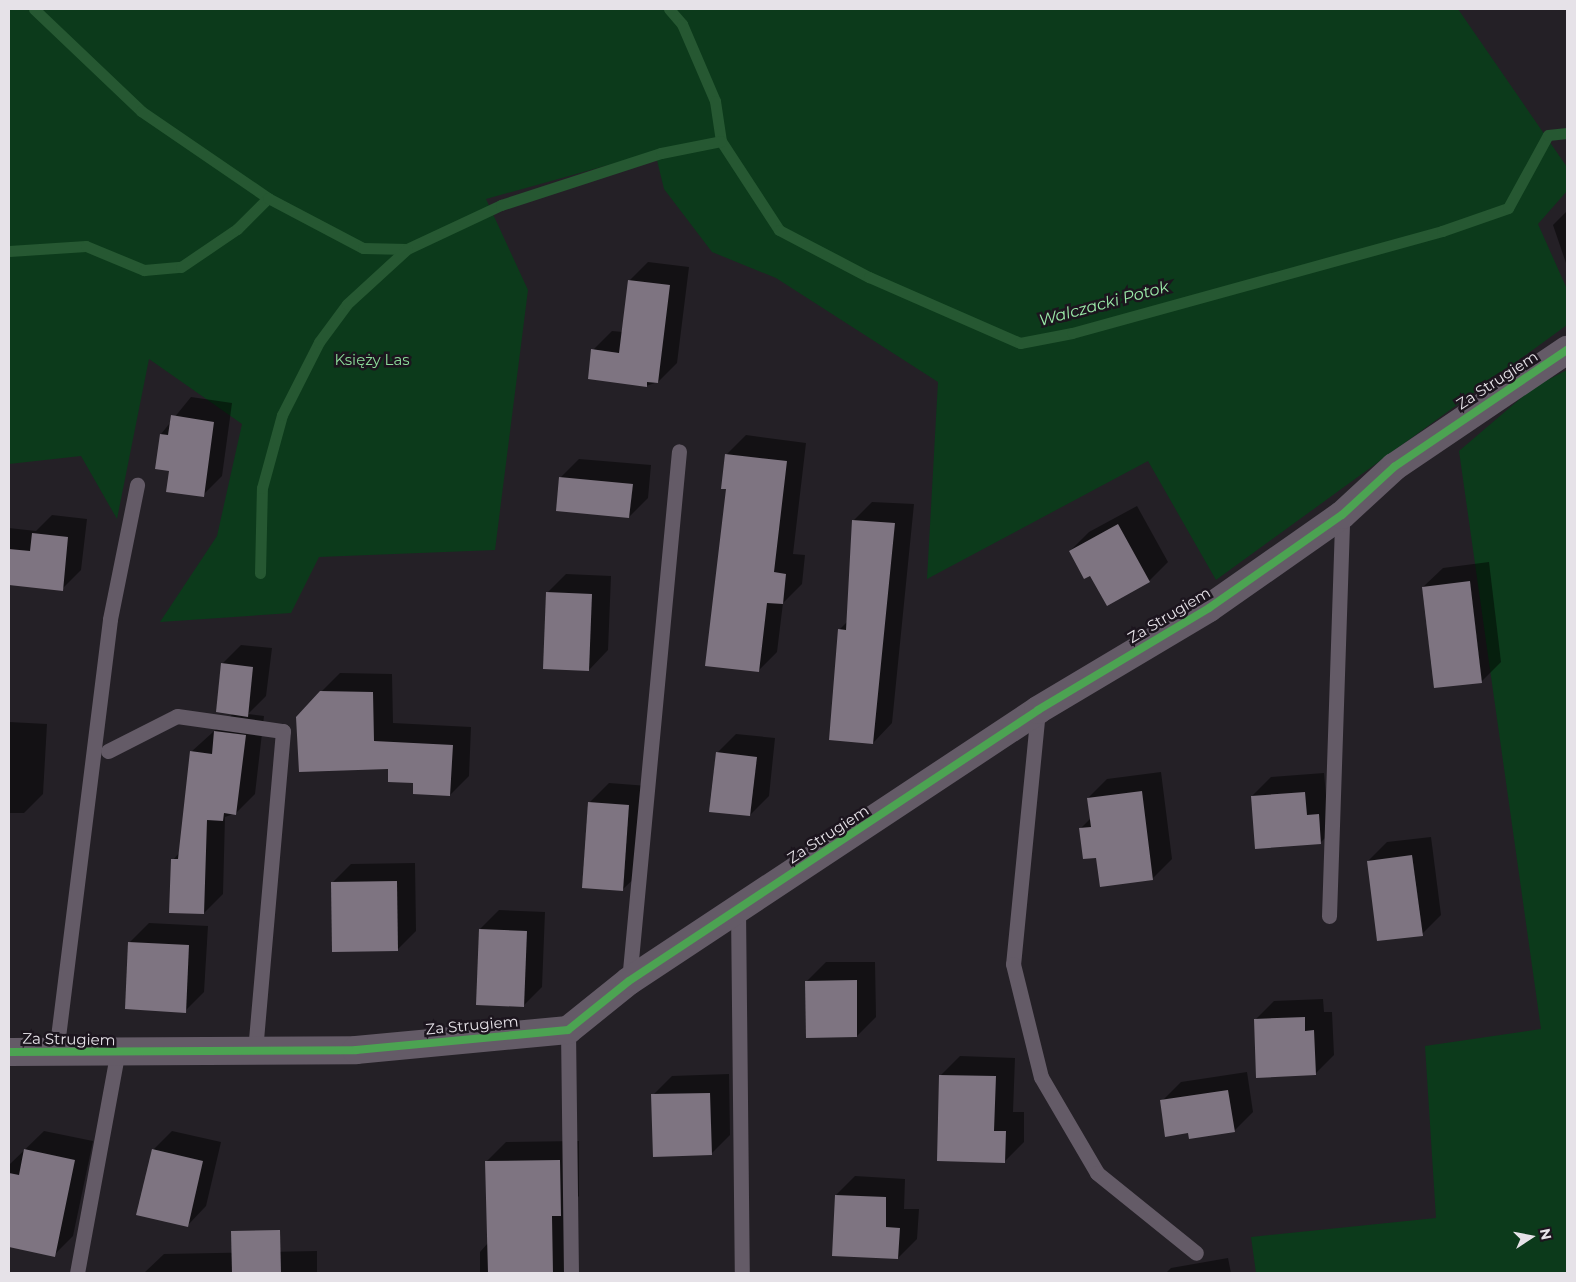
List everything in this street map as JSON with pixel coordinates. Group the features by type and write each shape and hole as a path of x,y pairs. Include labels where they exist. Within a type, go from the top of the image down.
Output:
{"street":[{"name":"Za Strugiem","path":"9,1052 117,1054 255,1050 356,1050 568,1030 629,981 1038,710 1209,608 1342,515 1394,467 1567,350"}],"lane":[{"path":"629,981 679,451"},
{"path":"56,1053 110,618 137,485"},
{"path":"1329,916 1342,515"},
{"path":"1038,710 1013,964 1041,1077 1097,1173 1196,1253"},
{"path":"108,751 177,716 283,731 255,1050"},
{"path":"738,909 742,1273"},
{"path":"568,1030 571,1273"},
{"path":"77,1273 117,1054"}],"green space":[{"name":"Księży Las","path":"9,9 1458,9 1567,167 1567,191 1538,224 1567,289 1567,325 1216,580 1148,461 927,579 938,382 776,278 712,252 664,189 655,152 486,199 528,290 495,550 319,557 291,613 160,622 217,536 242,424 149,359 117,519 81,456 9,464"},
{"path":"1567,370 1567,1273 1256,1273 1251,1237 1436,1218 1425,1046 1541,1029 1459,451 1534,387"}],"building":[{"path":"628,280 670,285 658,383 647,382 647,387 588,379 591,349 619,353"},
{"path":"171,415 214,422 204,497 166,492 169,471 155,469 160,434 168,435"},
{"path":"725,454 787,461 774,572 786,574 783,604 767,603 759,672 705,666 726,489 721,489"},
{"path":"559,477 633,484 629,518 556,511"},
{"path":"852,520 895,523 873,744 829,740 838,629 846,630"},
{"path":"1118,524 1150,582 1107,606 1090,576 1084,579 1069,551"},
{"path":"32,533 68,537 63,591 9,585 9,549 30,551"},
{"path":"1470,581 1482,683 1434,688 1422,587"},
{"path":"546,592 592,594 589,671 543,669"},
{"path":"221,663 253,667 248,717 216,712"},
{"path":"320,691 373,692 374,741 453,745 450,796 413,794 413,783 388,782 388,769 299,772 296,717"},
{"path":"214,731 246,735 236,815 224,813 223,821 207,820 204,914 169,913 171,859 178,859 190,751 212,754"},
{"path":"716,752 757,757 750,816 709,812"},
{"path":"1142,791 1153,880 1100,887 1096,858 1083,859 1079,828 1091,827 1087,798"},
{"path":"1305,792 1307,815 1319,814 1321,844 1255,849 1251,796"},
{"path":"588,802 629,805 623,891 582,888"},
{"path":"1412,855 1423,936 1377,941 1367,861"},
{"path":"397,881 398,951 332,952 331,882"},
{"path":"479,929 527,931 524,1007 476,1005"},
{"path":"128,942 189,945 186,1013 125,1009"},
{"path":"857,980 857,1037 806,1038 805,981"},
{"path":"1305,1017 1305,1031 1314,1030 1316,1075 1256,1078 1254,1019"},
{"path":"939,1075 996,1076 994,1131 1006,1131 1005,1163 937,1161"},
{"path":"1228,1090 1235,1132 1189,1139 1188,1133 1165,1137 1160,1100"},
{"path":"710,1093 712,1155 653,1157 651,1094"},
{"path":"24,1149 75,1160 55,1257 9,1247 9,1173 19,1175"},
{"path":"152,1149 203,1161 188,1227 136,1215"},
{"path":"560,1160 561,1216 552,1216 553,1273 488,1273 485,1161"},
{"path":"835,1195 886,1197 886,1227 900,1228 898,1259 832,1256"},
{"path":"280,1230 281,1273 232,1273 231,1231"}],"waterway":[{"path":"34,9 141,111 268,198"},
{"name":"Walczacki Potok","path":"669,9 682,24 715,101 721,141 779,230 869,277 1020,343 1072,333 1442,231 1508,208 1548,135 1567,133"},
{"path":"9,251 86,246 144,270 181,267 237,229 268,198 363,248 407,249 501,205 661,153 721,141"},
{"path":"260,573 262,488 282,415 319,342 347,304 407,249"}],"cycle path":[{"path":"9,1052 356,1050 568,1030 629,981 1038,710 1209,608 1342,515 1394,467 1567,350"}]}
